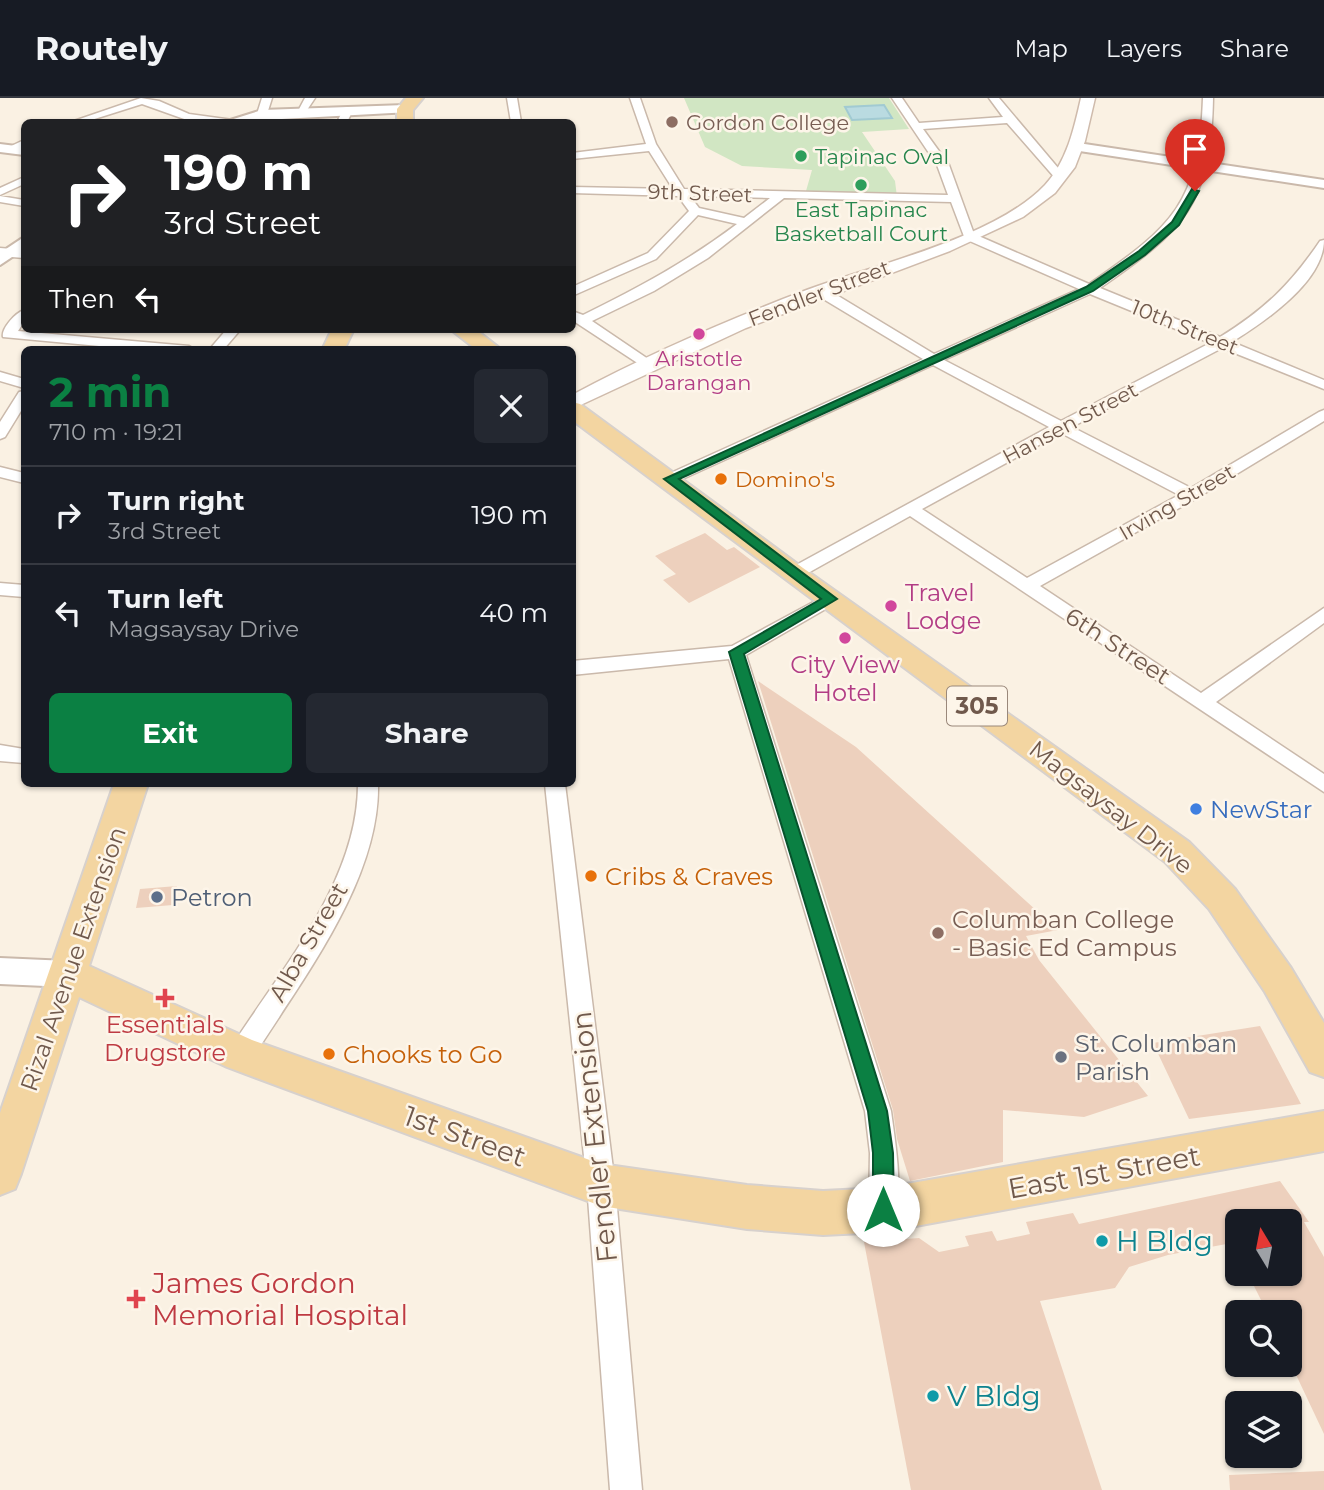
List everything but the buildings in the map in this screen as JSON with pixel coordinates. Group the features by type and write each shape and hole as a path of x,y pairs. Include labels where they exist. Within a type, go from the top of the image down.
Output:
{"main road":[{"name":"Fendler Street","path":"576,404 647,363 820,291 969,236 1038,200 1060,177 1078,147 1088,98"},
{"path":"467,333 485,346"},
{"name":"Magsaysay Drive","path":"576,409 793,574 1177,852 1222,899 1278,979 1324,1059"},
{"name":"Rizal Avenue Extension","path":"0,1174 130,787"},
{"name":"1st Street","path":"68,974 241,1054 601,1185 747,1208 823,1213 883,1210"},
{"name":"East 1st Street","path":"883,1210 1324,1131"}],"street":[{"path":"267,98 272,116"},
{"path":"301,111 310,98"},
{"path":"512,98 516,119"},
{"path":"635,98 639,117 652,148 680,193 695,211 746,222"},
{"path":"897,98 919,126 943,165 969,236"},
{"path":"994,98 1060,177"},
{"path":"670,479 1090,289 1142,253 1176,223 1205,167 1209,143 1208,98"},
{"path":"85,119 141,101 155,103 187,117 205,119"},
{"path":"252,119 301,111 345,116 408,110"},
{"path":"919,126 1010,120"},
{"path":"1078,147 1324,184"},
{"path":"576,156 652,148"},
{"path":"0,192 21,182"},
{"name":"9th Street","path":"576,190 955,199"},
{"path":"577,317 660,282 705,256 781,195"},
{"path":"0,199 21,202"},
{"path":"576,290 652,256 695,211"},
{"name":"10th Street","path":"969,236 1324,385"},
{"name":"Hansen Street","path":"793,574 1062,426 1224,342 1300,281 1324,244"},
{"path":"820,291 935,361 1191,495"},
{"path":"21,317 8,332 12,335 118,346"},
{"path":"577,317 647,363"},
{"path":"129,346 142,333"},
{"path":"0,376 21,383"},
{"path":"0,434 21,400"},
{"name":"Irving Street","path":"1027,586 1191,495 1324,415"},
{"path":"0,472 21,477"},
{"name":"6th Street","path":"911,509 1324,783"},
{"path":"0,589 21,591"},
{"path":"576,668 736,652 830,599"},
{"path":"1202,702 1324,614"},
{"path":"736,652 878,1111 883,1153 883,1210"},
{"path":"0,753 21,756"},
{"name":"Alba Street","path":"241,1054 337,897 368,816 368,787"},
{"name":"Fendler Extension","path":"555,787 601,1185 626,1490"},
{"path":"0,971 68,974"}],"green space":[{"name":"Tapinac Oval","path":"684,98 889,98 909,129 862,132 895,181 897,197 806,191 812,170 742,166 705,147"}],"water":[{"path":"884,105 892,118 852,120 845,107"}],"place":[{"name":"Gordon College","path":"672,122"},
{"name":"Tapinac Oval","path":"801,156"},
{"name":"East Tapinac Basketball Court","path":"861,185"},
{"name":"Aristotle Darangan","path":"699,334"},
{"name":"Domino's","path":"721,479"},
{"name":"Travel Lodge","path":"891,606"},
{"name":"City View Hotel","path":"845,638"},
{"name":"NewStar","path":"1196,809"},
{"name":"Cribs & Craves","path":"591,876"},
{"name":"Petron","path":"157,897"},
{"name":"Columban College - Basic Ed Campus","path":"938,933"},
{"name":"Essentials Drugstore","path":"165,998"},
{"name":"Chooks to Go","path":"329,1054"},
{"name":"St. Columban Parish","path":"1061,1057"},
{"name":"H Bldg","path":"1102,1241"},
{"name":"James Gordon Memorial Hospital","path":"136,1299"},
{"name":"V Bldg","path":"933,1396"}],"route":[{"path":"883,1210 883,1153 878,1111 736,652 830,599 793,574 670,479 1090,289 1142,253 1176,223 1195,191"}]}
